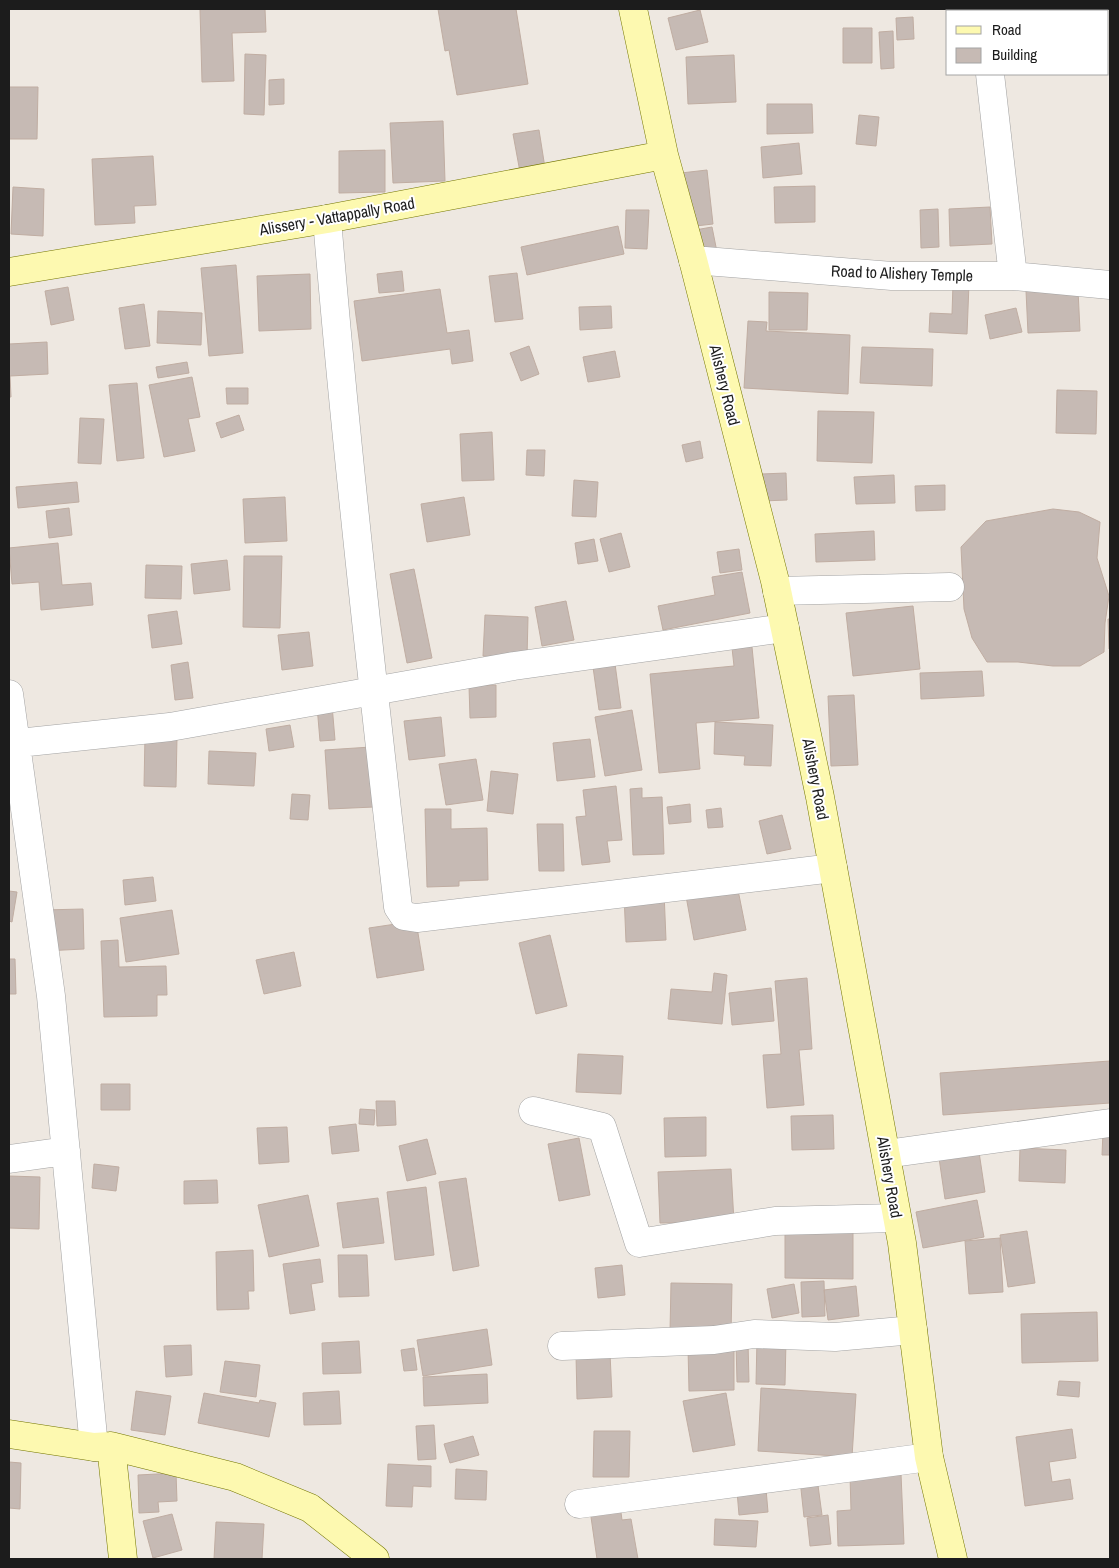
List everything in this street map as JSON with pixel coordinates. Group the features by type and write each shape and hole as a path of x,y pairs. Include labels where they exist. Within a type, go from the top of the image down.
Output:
{"main road":[{"name":"Alishery Road","path":"633,9 664,155 693,260 785,628 833,868 898,1218 929,1457 953,1559"},
{"name":"Alissery - Vattappally Road","path":"9,272 327,219 664,155"},
{"path":"9,1434 103,1446 235,1477 310,1508 375,1559"},
{"path":"103,1446 123,1559"}],"street":[{"path":"990,75 1013,276"},
{"path":"327,219 337,346 373,691 398,907 404,916 417,918 833,868"},
{"name":"Road to Alishery Temple","path":"693,260 892,276 1013,276 1110,285"},
{"path":"777,591 950,587"},
{"path":"12,743 170,727 514,666 785,628"},
{"path":"9,694 12,743 51,996 66,1151 103,1446"},
{"path":"533,1111 602,1126 639,1243 775,1221 898,1218"},
{"path":"886,1154 1110,1123"},
{"path":"9,1159 66,1151"},
{"path":"562,1346 714,1340 754,1334 835,1337 913,1330"},
{"path":"579,1504 929,1457"}],"building":[{"path":"200,9 265,9 266,32 232,33 234,81 202,82"},
{"path":"438,9 516,9 528,84 457,95 449,50 445,51"},
{"path":"700,10 708,42 676,50 668,18"},
{"path":"913,17 914,39 897,40 896,18"},
{"path":"843,28 872,28 872,63 843,63"},
{"path":"893,31 894,68 881,69 879,32"},
{"path":"245,54 266,55 264,115 244,114"},
{"path":"734,55 736,102 688,104 686,57"},
{"path":"284,79 284,104 269,105 269,80"},
{"path":"9,87 38,87 37,139 9,139"},
{"path":"767,104 812,104 813,133 767,134"},
{"path":"859,115 879,117 876,146 856,144"},
{"path":"443,121 445,181 393,183 390,123"},
{"path":"539,130 545,168 520,172 513,134"},
{"path":"799,143 802,174 763,178 761,147"},
{"path":"385,150 385,192 339,193 339,151"},
{"path":"153,156 156,205 134,206 135,223 95,225 92,159"},
{"path":"707,170 713,224 687,227 681,173"},
{"path":"815,186 815,222 775,223 774,187"},
{"path":"13,187 44,189 43,236 11,234"},
{"path":"990,207 992,244 950,246 949,209"},
{"path":"938,209 939,247 921,248 920,210"},
{"path":"626,210 649,210 647,249 625,248"},
{"path":"618,226 624,254 527,275 521,247"},
{"path":"712,227 717,252 700,255 695,230"},
{"path":"236,265 243,353 209,356 201,268"},
{"path":"402,271 404,291 379,293 377,274"},
{"path":"517,273 523,319 495,322 489,276"},
{"path":"310,274 311,329 259,331 257,276"},
{"path":"953,284 969,284 967,334 929,332 930,313 952,314"},
{"path":"68,287 74,320 51,325 45,291"},
{"path":"440,289 447,333 469,330 473,361 452,364 450,349 362,361 354,301"},
{"path":"1078,290 1080,331 1028,333 1026,291"},
{"path":"769,292 808,293 807,330 769,330"},
{"path":"144,304 150,346 125,349 119,308"},
{"path":"611,306 612,328 580,330 579,307"},
{"path":"1016,308 1022,332 990,339 985,315"},
{"path":"158,311 202,313 201,345 157,343"},
{"path":"748,321 767,322 766,331 850,335 848,394 744,388"},
{"path":"47,342 48,374 10,376 11,397 9,397 9,344"},
{"path":"529,346 539,374 521,381 510,353"},
{"path":"862,347 933,349 932,386 860,383"},
{"path":"615,351 620,377 588,382 583,357"},
{"path":"187,362 189,373 158,378 156,367"},
{"path":"192,377 200,417 188,419 195,451 164,457 149,385"},
{"path":"137,383 144,458 117,461 109,385"},
{"path":"226,388 248,388 248,404 227,404"},
{"path":"1057,390 1097,391 1096,434 1056,433"},
{"path":"818,411 874,412 872,463 817,461"},
{"path":"239,415 244,430 221,438 216,423"},
{"path":"80,418 104,419 101,464 78,463"},
{"path":"492,432 494,480 462,481 460,434"},
{"path":"700,441 703,458 686,462 682,445"},
{"path":"527,450 545,450 544,476 526,475"},
{"path":"786,473 787,500 762,501 761,474"},
{"path":"894,475 895,503 856,504 854,477"},
{"path":"574,480 598,482 596,517 572,516"},
{"path":"77,482 79,502 18,508 16,487"},
{"path":"945,485 945,510 916,511 915,486"},
{"path":"285,497 287,541 245,543 243,499"},
{"path":"464,497 470,535 427,542 421,504"},
{"path":"69,508 72,535 49,538 46,511"},
{"path":"1053,509 1079,512 1100,522 1097,558 1109,596 1105,623 1104,652 1080,666 987,662 972,638 964,609 961,547 986,521"},
{"path":"874,531 875,560 816,562 815,534"},
{"path":"621,533 630,567 609,572 600,539"},
{"path":"594,539 598,561 578,564 575,543"},
{"path":"58,543 62,585 91,583 93,605 41,610 39,582 12,584 9,548"},
{"path":"739,549 742,570 720,573 717,552"},
{"path":"244,556 282,556 280,628 243,627"},
{"path":"227,560 230,590 194,594 191,564"},
{"path":"146,565 182,566 181,599 145,598"},
{"path":"414,569 432,658 407,663 390,574"},
{"path":"742,572 750,613 663,630 658,606 715,595 712,577"},
{"path":"566,601 574,640 542,646 535,607"},
{"path":"913,606 920,669 853,676 846,613"},
{"path":"177,611 182,644 152,648 148,615"},
{"path":"485,615 528,617 527,658 483,656"},
{"path":"1108,619 1110,619 1110,649 1109,649"},
{"path":"309,632 313,666 282,670 278,635"},
{"path":"751,637 759,718 696,723 700,769 659,773 650,674 734,666 731,639"},
{"path":"188,662 193,698 175,700 171,665"},
{"path":"615,664 621,708 599,710 593,667"},
{"path":"982,671 984,696 921,699 920,673"},
{"path":"496,685 496,717 470,718 469,686"},
{"path":"854,695 858,765 831,766 828,696"},
{"path":"332,705 335,740 320,741 317,706"},
{"path":"632,710 642,770 605,776 595,717"},
{"path":"441,717 445,756 409,760 404,721"},
{"path":"715,722 773,725 771,766 744,765 745,756 714,754"},
{"path":"290,725 294,747 269,751 266,729"},
{"path":"145,736 177,737 176,787 144,786"},
{"path":"590,739 595,777 557,781 553,743"},
{"path":"371,747 374,807 329,809 325,750"},
{"path":"209,751 256,753 254,786 208,784"},
{"path":"476,759 483,800 446,805 439,764"},
{"path":"491,771 518,774 513,814 487,811"},
{"path":"616,786 622,840 607,841 610,862 582,865 576,817 586,816 583,790"},
{"path":"642,788 642,798 662,797 664,854 633,855 630,789"},
{"path":"292,794 310,795 308,820 290,819"},
{"path":"690,804 691,822 669,824 667,807"},
{"path":"721,808 723,827 708,828 706,810"},
{"path":"425,809 451,809 451,829 487,828 488,880 459,881 459,886 427,887"},
{"path":"782,815 791,849 767,854 759,821"},
{"path":"537,824 563,824 564,871 539,871"},
{"path":"153,877 156,901 125,905 123,880"},
{"path":"737,885 746,930 694,940 686,896"},
{"path":"9,891 17,892 12,922 9,921"},
{"path":"664,892 666,940 626,942 624,894"},
{"path":"83,909 84,949 44,951 43,910"},
{"path":"172,910 179,954 126,962 120,918"},
{"path":"416,921 424,970 377,978 369,928"},
{"path":"550,935 567,1006 536,1014 519,943"},
{"path":"118,940 119,967 166,966 167,995 157,995 157,1016 104,1017 101,941"},
{"path":"294,952 301,986 264,994 256,960"},
{"path":"9,959 15,959 16,994 9,994"},
{"path":"714,973 727,975 722,1024 668,1019 671,989 712,992"},
{"path":"807,978 812,1049 799,1050 804,1105 767,1108 763,1055 781,1054 775,981"},
{"path":"771,988 774,1021 732,1025 729,993"},
{"path":"578,1054 623,1056 621,1094 576,1092"},
{"path":"1110,1061 1110,1103 943,1115 940,1073"},
{"path":"101,1084 130,1084 130,1110 101,1110"},
{"path":"376,1101 395,1101 396,1125 377,1126"},
{"path":"360,1109 375,1110 374,1125 359,1124"},
{"path":"833,1115 834,1149 792,1150 791,1116"},
{"path":"706,1117 706,1156 665,1157 664,1118"},
{"path":"356,1124 359,1151 332,1154 329,1127"},
{"path":"287,1127 289,1162 259,1164 257,1128"},
{"path":"1103,1131 1110,1132 1110,1155 1102,1155"},
{"path":"579,1138 590,1195 559,1201 548,1144"},
{"path":"427,1139 436,1174 407,1181 399,1146"},
{"path":"1020,1148 1066,1150 1065,1183 1019,1181"},
{"path":"979,1152 985,1192 945,1199 939,1158"},
{"path":"94,1164 119,1167 116,1191 92,1188"},
{"path":"731,1169 734,1222 660,1223 658,1172"},
{"path":"9,1176 40,1177 39,1229 9,1228"},
{"path":"466,1178 479,1266 453,1271 439,1182"},
{"path":"217,1180 218,1203 184,1204 184,1181"},
{"path":"426,1187 434,1255 395,1260 387,1192"},
{"path":"308,1195 319,1246 269,1257 258,1205"},
{"path":"378,1198 384,1243 343,1248 337,1203"},
{"path":"977,1200 984,1237 923,1248 916,1212"},
{"path":"785,1229 853,1229 853,1279 785,1278"},
{"path":"1027,1231 1035,1283 1008,1287 1000,1235"},
{"path":"1000,1238 1003,1292 969,1294 965,1241"},
{"path":"253,1250 254,1291 248,1291 249,1309 217,1310 216,1252"},
{"path":"338,1255 367,1255 369,1296 339,1297"},
{"path":"320,1259 323,1282 311,1284 315,1310 290,1314 283,1264"},
{"path":"622,1265 625,1295 598,1298 595,1268"},
{"path":"824,1281 825,1316 802,1317 801,1282"},
{"path":"671,1283 732,1284 731,1334 670,1332"},
{"path":"794,1284 799,1313 772,1318 767,1289"},
{"path":"856,1286 859,1316 828,1320 824,1290"},
{"path":"1097,1312 1098,1361 1022,1363 1021,1314"},
{"path":"487,1329 492,1365 423,1376 417,1340"},
{"path":"757,1339 786,1340 785,1385 756,1384"},
{"path":"359,1341 361,1373 323,1374 322,1343"},
{"path":"748,1342 749,1382 737,1382 736,1343"},
{"path":"191,1345 192,1375 166,1377 164,1346"},
{"path":"734,1346 734,1390 689,1391 688,1347"},
{"path":"414,1348 417,1370 404,1371 401,1350"},
{"path":"610,1353 612,1397 577,1399 576,1355"},
{"path":"225,1361 260,1365 256,1397 220,1392"},
{"path":"487,1374 488,1403 424,1406 423,1377"},
{"path":"1059,1381 1080,1382 1079,1397 1057,1395"},
{"path":"761,1388 856,1394 852,1457 758,1451"},
{"path":"136,1391 171,1396 165,1435 131,1430"},
{"path":"339,1391 341,1424 304,1425 303,1393"},
{"path":"204,1393 259,1403 260,1400 276,1403 269,1437 198,1423"},
{"path":"726,1393 735,1445 693,1452 683,1401"},
{"path":"434,1425 436,1459 418,1460 416,1426"},
{"path":"1072,1429 1076,1458 1049,1462 1052,1482 1070,1479 1073,1499 1025,1506 1016,1437"},
{"path":"594,1431 630,1431 629,1477 593,1477"},
{"path":"473,1436 479,1455 450,1463 444,1444"},
{"path":"9,1462 21,1463 20,1509 9,1508"},
{"path":"388,1464 431,1466 431,1487 413,1486 412,1507 386,1506"},
{"path":"456,1469 487,1471 486,1500 455,1499"},
{"path":"176,1473 177,1501 158,1502 159,1512 139,1513 138,1475"},
{"path":"901,1474 904,1544 838,1546 837,1511 851,1510 850,1476"},
{"path":"817,1478 822,1515 804,1517 800,1480"},
{"path":"766,1489 768,1512 739,1515 737,1491"},
{"path":"620,1505 622,1520 631,1519 638,1559 597,1559 590,1510"},
{"path":"172,1514 182,1550 153,1558 143,1521"},
{"path":"828,1515 831,1544 810,1546 807,1518"},
{"path":"715,1519 758,1521 756,1547 714,1545"},
{"path":"216,1522 264,1524 262,1559 214,1559"}]}
